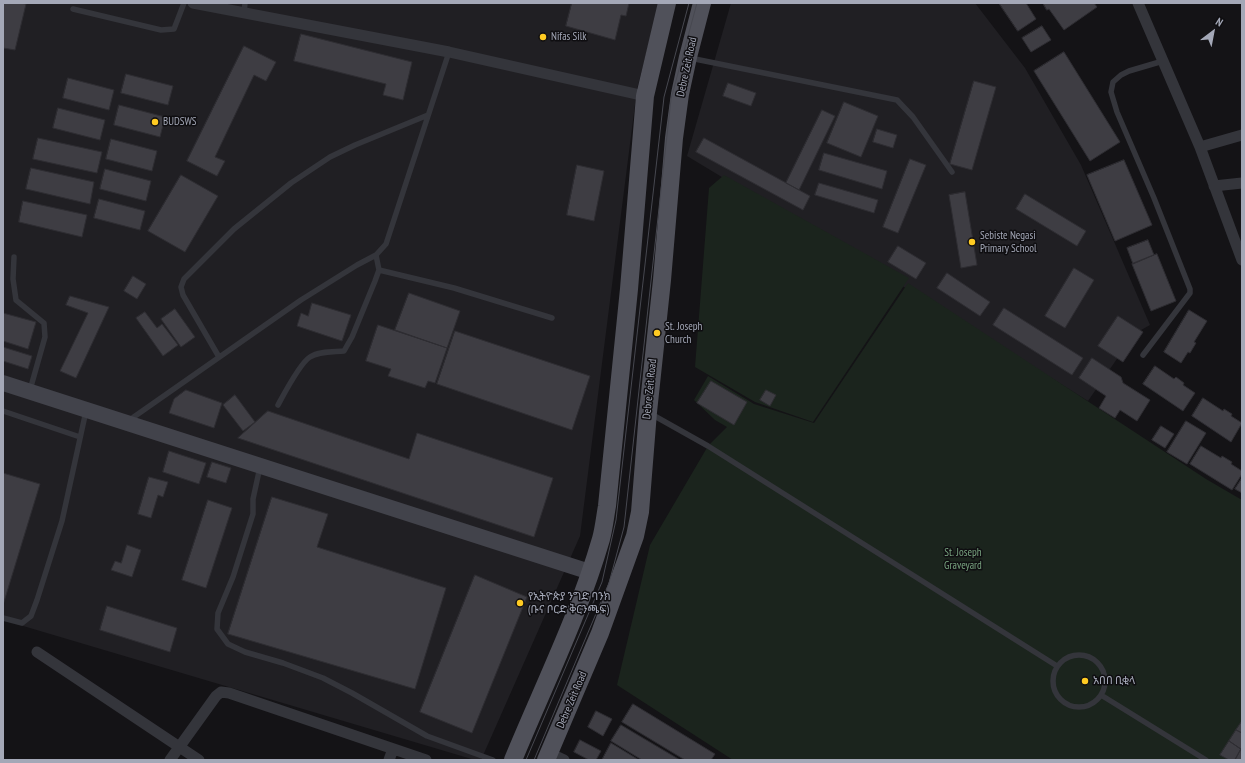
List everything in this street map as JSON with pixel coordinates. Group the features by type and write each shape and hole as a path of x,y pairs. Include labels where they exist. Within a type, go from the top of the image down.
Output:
{"main road":[{"path":"513,760 567,634 601,537 607,506 629,289 645,96 667,3"},
{"name":"Debre Zeit Road","path":"553,758 616,594 636,536 640,512 674,138 680,94 702,3"},
{"path":"3,383 590,572"}],"street":[{"path":"193,3 245,8 645,96"},
{"path":"1138,3 1200,147 1242,260"},
{"path":"1200,147 1242,135"},
{"path":"1214,186 1242,183"},
{"path":"37,652 199,760"},
{"path":"170,760 216,696 221,692 229,693 426,760"},
{"path":"389,760 393,749"}],"lane":[{"path":"73,9 161,30 174,29 184,3"},
{"path":"126,422 301,300 357,265 376,255 386,244 449,52"},
{"path":"688,57 897,100 913,117 952,172"},
{"path":"1143,355 1190,294 1190,289 1154,198 1117,112 1111,92 1113,82 1121,75 1129,71 1163,61"},
{"path":"219,358 183,295 181,287 184,279 234,228 291,183 330,157 355,144 428,115"},
{"path":"278,405 309,357 324,353 344,351 352,337 379,270 376,255"},
{"path":"14,257 13,279 16,300 44,323 45,337 29,392"},
{"path":"379,270 454,288 552,318"},
{"path":"3,618 22,623 31,616 38,600 62,521 86,410"},
{"path":"3,411 80,437"},
{"path":"648,412 708,446 1057,666"},
{"path":"260,466 253,499 254,514 233,577 218,613 217,629 228,644 245,652 283,663 323,678 427,736 493,760"},
{"path":"1073,655 1084,655 1093,659 1100,666 1104,675 1105,685 1101,695 1094,702 1084,706 1074,706 1065,702 1057,695 1053,686 1053,676 1057,666 1064,659 1073,655"},
{"path":"1101,695 1206,760"}],"shaded area":[{"path":"3,3 659,3 637,89 580,536 481,760 475,760 3,620"},
{"name":"Sebiste Negasi Primary School","path":"731,3 975,3 1025,68 1081,165 1150,325 1134,334 1088,401 957,319 687,156"}],"green space":[{"path":"724,175 909,278 813,422 755,402 695,367 709,188"},
{"name":"St. Joseph Graveyard","path":"908,283 1206,479 1242,500 1242,760 733,760 617,685 650,545 708,446 727,427 715,420 694,400 708,376 754,404 814,423"}],"building":[{"path":"3,3 26,4 15,50 3,48"},
{"path":"572,3 629,3 626,16 621,15 615,40 566,26"},
{"path":"999,3 1026,3 1036,19 1018,31"},
{"path":"1043,3 1094,3 1097,7 1064,30"},
{"path":"1042,26 1051,40 1031,52 1022,38"},
{"path":"301,34 412,62 403,100 383,95 386,84 294,61"},
{"path":"244,46 276,62 266,81 254,75 215,157 225,161 217,176 187,161"},
{"path":"1064,52 1120,142 1090,161 1034,71"},
{"path":"126,74 173,86 168,105 121,93"},
{"path":"68,78 114,90 109,110 63,98"},
{"path":"974,81 996,87 972,170 950,164"},
{"path":"728,83 756,93 751,106 723,96"},
{"path":"844,102 878,116 861,157 827,143"},
{"path":"119,105 165,117 160,137 114,125"},
{"path":"58,108 105,120 100,140 53,128"},
{"path":"822,110 835,116 799,190 786,183"},
{"path":"877,129 897,135 893,148 873,142"},
{"path":"38,138 102,152 97,173 33,159"},
{"path":"704,138 810,196 803,210 696,152"},
{"path":"111,139 157,151 152,171 106,159"},
{"path":"824,153 887,171 882,189 819,170"},
{"path":"910,159 926,165 898,233 883,227"},
{"path":"1124,160 1152,225 1115,241 1087,175"},
{"path":"577,165 604,171 594,221 567,215"},
{"path":"31,168 94,182 90,204 26,189"},
{"path":"105,169 151,181 146,201 100,189"},
{"path":"181,175 218,196 185,252 148,231"},
{"path":"819,183 878,200 874,213 815,195"},
{"path":"965,192 977,265 961,268 949,195"},
{"path":"1025,194 1086,231 1077,246 1016,209"},
{"path":"99,199 145,211 140,230 94,218"},
{"path":"23,201 87,215 82,237 19,222"},
{"path":"1148,240 1154,255 1133,264 1127,248"},
{"path":"898,246 926,263 916,279 888,262"},
{"path":"1157,254 1176,301 1151,311 1132,264"},
{"path":"1074,268 1094,280 1065,328 1045,316"},
{"path":"947,273 990,302 980,316 937,288"},
{"path":"133,276 146,284 137,299 124,291"},
{"path":"409,293 460,311 447,348 395,330"},
{"path":"70,296 109,307 76,378 60,371 88,313 66,305"},
{"path":"312,303 351,315 342,341 297,326 301,313 308,316"},
{"path":"1004,308 1083,358 1072,375 993,325"},
{"path":"175,309 195,337 181,347 161,319"},
{"path":"1189,310 1207,321 1194,342 1196,343 1190,353 1188,352 1181,363 1164,352"},
{"path":"145,312 157,328 162,324 178,345 163,356 136,318"},
{"path":"3,313 36,322 28,349 3,341"},
{"path":"1118,316 1143,332 1123,362 1098,346"},
{"path":"378,325 447,348 435,383 428,381 425,388 388,376 391,369 366,361"},
{"path":"455,331 590,376 572,430 437,384"},
{"path":"3,347 32,356 28,369 3,361"},
{"path":"1092,358 1121,377 1123,383 1150,400 1137,421 1120,410 1115,418 1099,408 1106,396 1079,378"},
{"path":"1155,366 1174,379 1176,377 1184,383 1183,385 1195,393 1183,411 1143,384"},
{"path":"711,381 747,402 734,425 697,403"},
{"path":"186,390 222,403 214,428 169,413 174,399"},
{"path":"766,390 776,395 770,406 760,400"},
{"path":"235,395 255,422 243,431 223,405"},
{"path":"1203,398 1223,411 1224,409 1232,414 1231,416 1242,423 1231,442 1192,416"},
{"path":"268,411 409,459 417,433 553,478 534,537 238,438"},
{"path":"1186,421 1206,433 1187,464 1167,452"},
{"path":"1161,426 1174,434 1165,448 1152,440"},
{"path":"1201,446 1221,458 1222,456 1232,462 1231,464 1242,471 1242,474 1232,490 1190,464"},
{"path":"169,451 206,463 199,484 163,472"},
{"path":"212,462 231,468 226,483 207,477"},
{"path":"3,473 40,484 3,605"},
{"path":"149,477 168,482 163,497 158,495 151,518 138,514"},
{"path":"1242,478 1242,493 1235,489"},
{"path":"272,497 328,514 317,547 446,588 415,689 228,634"},
{"path":"208,500 232,508 206,588 182,580"},
{"path":"127,545 141,550 132,577 111,570 115,561 121,563"},
{"path":"475,575 527,597 472,733 420,712"},
{"path":"107,606 177,628 170,652 100,630"},
{"path":"633,704 715,754 711,760 685,760 622,722"},
{"path":"596,711 612,719 603,736 588,727"},
{"path":"1242,721 1242,733 1236,730"},
{"path":"621,725 680,760 642,760 611,741"},
{"path":"1236,730 1242,733 1242,750 1229,741"},
{"path":"580,740 601,751 596,760 589,760 574,752"},
{"path":"1229,741 1241,749 1235,760 1229,760 1220,755"},
{"path":"611,743 639,760 602,760"},
{"path":"1241,749 1242,760 1235,760"}],"tram line":[{"path":"526,760 602,582 616,520 664,97 689,3"},
{"path":"534,760 609,583 624,527 671,99 697,3"}],"place":[{"name":"Nifas Silk","path":"543,37"},
{"name":"BUDSWS","path":"155,122"},
{"name":"Sebiste Negasi Primary School","path":"972,242"},
{"name":"St. Joseph Church","path":"657,333"},
{"name":"የኢትዮጵያ ንግድ ባንክ (ቡና ቦርድ ቅርንጫፍ)","path":"520,603"},
{"name":"አበበ ቢቂላ","path":"1085,681"}]}
